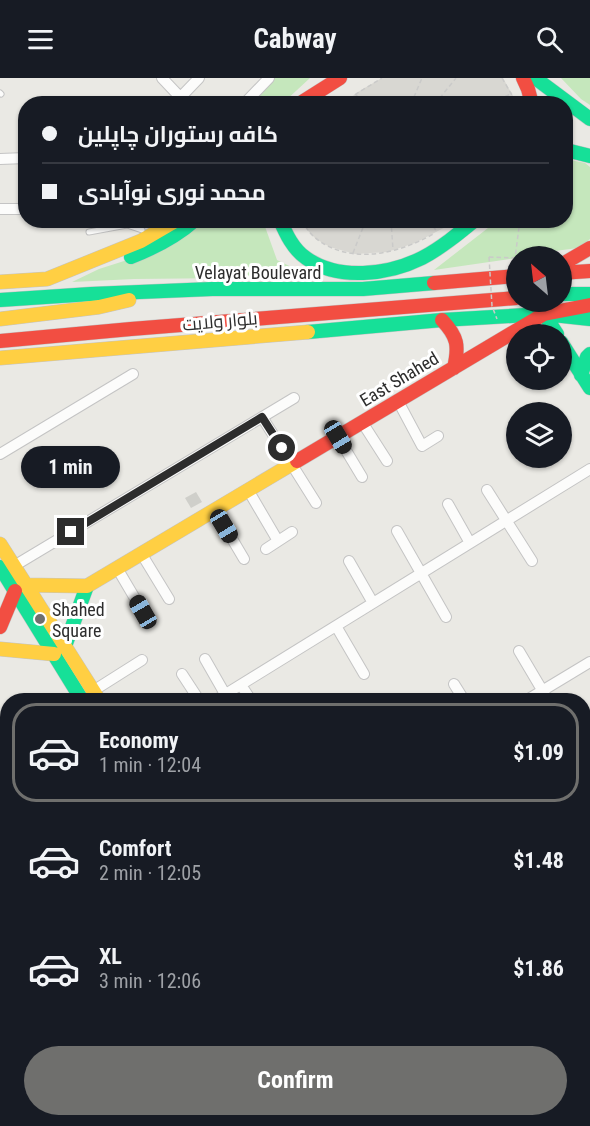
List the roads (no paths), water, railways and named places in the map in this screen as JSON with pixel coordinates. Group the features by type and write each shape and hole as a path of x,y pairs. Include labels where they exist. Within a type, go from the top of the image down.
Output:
{"main road":[{"path":"312,96 328,78"},
{"path":"315,96 340,78"},
{"path":"523,78 530,96"},
{"path":"535,78 559,96"},
{"path":"573,106 590,119"},
{"path":"573,152 590,156"},
{"path":"34,298 66,282 154,248 186,228"},
{"path":"284,228 291,243 315,264 330,269 360,272 389,269 421,258 465,228"},
{"path":"0,276 49,267 99,250 142,230 162,229"},
{"path":"0,282 47,279 141,241 162,229"},
{"path":"572,259 590,248"},
{"path":"572,273 590,272"},
{"name":"Velayat Boulevard","path":"0,300 212,289 363,289 506,277"},
{"path":"0,319 99,307 171,291"},
{"path":"572,293 590,294"},
{"path":"0,341 131,328 506,299"},
{"path":"544,314 590,305"},
{"path":"544,314 590,319"},
{"path":"544,314 550,324"},
{"name":"بلوار ولایت","path":"0,358 442,320 544,314"},
{"name":"East Shahed","path":"87,586 544,314"},
{"path":"442,320 452,329 458,340 458,351 453,368"},
{"path":"581,375 590,354"},
{"path":"572,360 590,388"},
{"path":"0,544 7,567 88,693"},
{"path":"20,588 87,586 59,650"},
{"path":"0,627 20,588"},
{"path":"0,649 59,650"}],"street":[{"path":"162,78 174,96"},
{"path":"181,96 199,78"},
{"path":"252,96 269,78"},
{"path":"0,159 18,158"},
{"path":"0,209 18,208"},
{"path":"0,454 133,374"},
{"path":"7,567 294,398"},
{"path":"398,401 422,446 438,436"},
{"path":"262,417 316,503"},
{"path":"362,422 387,461"},
{"path":"338,437 362,477"},
{"path":"228,693 590,469"},
{"path":"248,490 278,541"},
{"path":"487,490 532,561"},
{"path":"448,504 470,543"},
{"path":"214,510 244,559"},
{"path":"397,531 446,617"},
{"path":"266,549 292,532"},
{"path":"141,553 169,599"},
{"path":"349,561 373,603"},
{"path":"117,568 143,612"},
{"path":"336,626 364,674"},
{"path":"519,651 543,693"},
{"path":"205,659 218,693"},
{"path":"97,693 142,660"},
{"path":"549,693 590,662"},
{"path":"183,674 195,693"},
{"path":"454,684 460,693"},
{"path":"241,685 246,693"}],"lane":[{"path":"89,232 111,228"},
{"path":"136,228 142,230"}],"place":[{"name":"Shahed Square","path":"40,619"}]}
